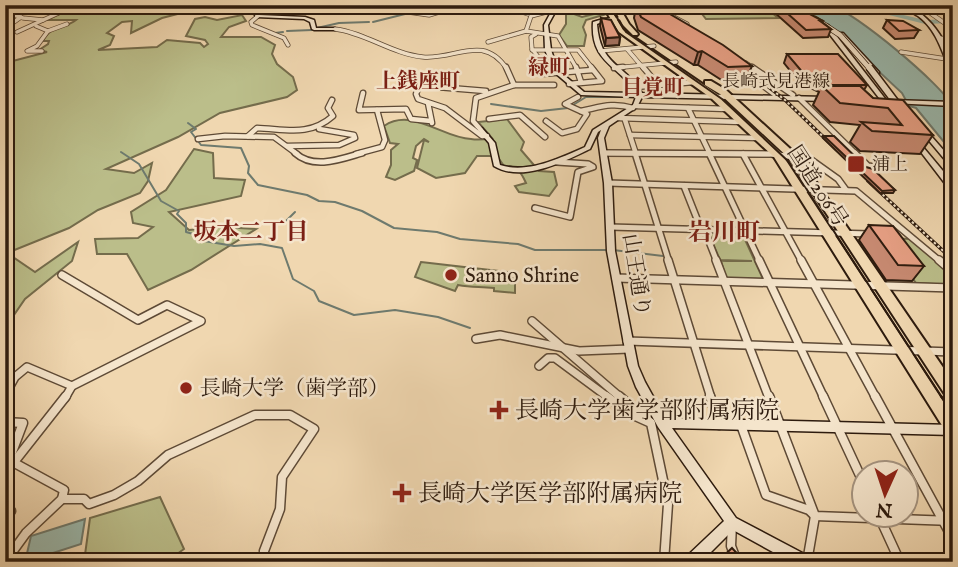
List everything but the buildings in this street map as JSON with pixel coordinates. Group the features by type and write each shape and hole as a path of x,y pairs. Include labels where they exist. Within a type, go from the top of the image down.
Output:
{"highway":[{"name":"国道206号","path":"618,11 631,32 654,46 694,82 721,94 728,109 778,155 953,430"},
{"name":"国道206号","path":"608,12 621,31 721,94 794,157 953,394"}],"street":[{"path":"56,8 75,5"},
{"path":"17,33 75,5"},
{"path":"258,16 256,13 262,5"},
{"path":"337,8 372,7 429,15 463,5"},
{"path":"501,5 528,14"},
{"path":"639,5 650,11 608,12 595,25 604,59 635,87 640,95"},
{"path":"899,5 929,21 940,38 953,71"},
{"path":"935,5 953,7"},
{"path":"907,8 919,6 953,29"},
{"path":"526,31 533,14 556,8"},
{"path":"556,8 546,25 548,50 556,71 583,94 721,94"},
{"path":"5,12 44,20"},
{"path":"681,28 662,14 696,30"},
{"name":"長崎式見港線","path":"878,100 897,114 841,43 822,22 806,14 831,27 908,115 901,100"},
{"path":"288,45 284,38 252,25 252,20 258,16 305,18 312,21 314,29 357,32 390,49 421,57 476,51 491,53 510,73 514,85"},
{"path":"7,27 21,17"},
{"path":"929,21 939,21"},
{"path":"42,51 27,51 37,46 48,31 67,24"},
{"path":"36,26 48,31"},
{"path":"831,27 849,41 901,100"},
{"path":"488,42 526,31 558,36 581,82"},
{"path":"536,34 531,37 532,50 539,58"},
{"path":"940,38 953,40"},
{"path":"841,43 878,100 952,103"},
{"path":"600,51 654,46"},
{"path":"626,49 658,85"},
{"path":"532,50 578,50 602,81 569,84"},
{"path":"901,52 950,60"},
{"path":"737,57 796,97 868,166 875,167"},
{"path":"614,68 671,63"},
{"path":"738,66 774,94"},
{"path":"541,74 593,69"},
{"path":"423,75 416,94 418,99 445,108 482,136 487,136"},
{"path":"635,87 694,82"},
{"path":"425,86 488,92 514,85 554,85"},
{"path":"363,93 358,110 406,109 411,119 431,122 428,101 433,86"},
{"path":"488,92 473,104 473,121 492,143 496,164 502,169 557,162 588,163 593,167 578,172 569,217 536,208"},
{"name":"長崎式見港線","path":"721,94 774,94 796,97"},
{"name":"長崎式見港線","path":"721,94 836,98"},
{"path":"622,119 634,107 640,95"},
{"path":"546,121 562,133 575,130 588,117 565,104 578,97"},
{"path":"596,99 601,105"},
{"path":"319,129 333,116 328,108 332,100"},
{"path":"581,111 601,105 618,104 634,107 728,109"},
{"path":"688,108 851,458"},
{"path":"198,139 248,136 278,138 305,159 327,163 379,149 385,140 377,110"},
{"path":"489,119 520,115 545,137"},
{"path":"622,119 630,135 719,425"},
{"path":"557,162 588,148 595,131 622,119 743,122"},
{"path":"553,126 559,124"},
{"name":"山王通り","path":"606,125 601,135 616,278 628,345 640,384 656,423 732,522"},
{"path":"248,136 257,128 296,132 319,129 354,135 355,138 334,146 304,141 287,146"},
{"path":"915,131 953,173"},
{"path":"915,131 953,166"},
{"path":"915,131 953,188"},
{"path":"630,135 759,138"},
{"path":"926,143 953,181"},
{"path":"604,153 708,153 794,157 817,161 838,179 846,190"},
{"path":"743,154 893,429 948,521 953,539"},
{"path":"608,183 856,191 953,272"},
{"path":"684,186 724,280 815,516 806,562 732,522"},
{"path":"610,227 885,235"},
{"path":"898,235 912,236"},
{"path":"14,462 55,415 72,386 201,321 167,305 138,320 62,275"},
{"path":"616,278 953,288"},
{"path":"531,321 559,347 656,423 668,503 664,562"},
{"path":"476,339 488,336 524,337 588,352 628,345 694,343 953,352"},
{"path":"540,366 548,358 555,358 640,420 656,423 953,430"},
{"path":"5,395 15,377 27,366 72,386"},
{"path":"62,499 84,499 89,504 114,495 138,481 167,455 241,420 268,413 290,415 314,429 282,477 280,509 264,551"},
{"path":"5,422 23,423 9,460 64,490 62,499 26,533 5,562"},
{"path":"741,425 766,495 809,510 815,516 850,517"},
{"path":"920,519 948,521"},
{"path":"691,562 732,522"},
{"path":"732,522 731,547 737,562"},
{"path":"884,528 900,562"}],"green space":[{"path":"79,5 186,5 178,14 162,18 131,33 132,21 122,22 107,33 114,36 110,45 98,50 157,47 167,40 200,43 204,47 208,44 205,40 186,36 195,19 205,17 217,20 242,15 246,21 229,27 221,37 261,37 275,45 272,54 277,64 293,77 297,90 287,97 220,113 178,137 106,169 134,173 152,163 148,181 140,193 98,210 69,228 7,253 35,272 78,242 72,261 25,299 5,328 5,63 47,52 39,50 48,44 49,41 43,41 46,36 76,20 46,20"},
{"path":"566,5 580,6 571,13 582,17 598,13 603,15 586,20 583,27 586,35 584,46 567,46 559,35 566,24"},
{"path":"648,5 771,5 780,10 769,10 778,18 706,19 702,14 673,14"},
{"path":"507,119 524,142 521,150 539,171 554,172 557,185 549,196 519,192 515,186 526,183 522,176 515,168 504,166 497,156 477,156 465,173 436,178 417,168 424,140 429,142 424,139 416,146 413,158 417,160 414,171 395,180 386,177 391,165 391,150 398,144 390,143 384,126 405,120 460,137 482,139 492,138 478,122"},
{"path":"194,149 213,153 214,178 245,180 241,196 169,212 189,230 221,227 256,229 191,270 148,290 127,254 97,254 95,239 138,238 153,227 133,223 131,212 166,190"},
{"path":"708,232 742,233 763,279 726,278 721,261 752,261 720,260"},
{"path":"883,238 912,239 953,275 953,285 916,283"},
{"path":"421,262 507,272 508,278 515,278 515,293 458,285 455,291 415,277"},
{"path":"160,497 184,549 166,562 84,562 90,518"}],"water":[{"path":"820,4 843,11 916,67 952,106 953,153 916,108 909,106 902,93 842,37 783,5"},
{"path":"85,519 81,544 25,562 31,536"}],"waterway":[{"path":"286,5 305,11"},
{"path":"852,5 925,22 953,21"},
{"path":"305,11 335,9"},
{"path":"270,13 305,11"},
{"path":"373,22 409,13"},
{"path":"317,28 339,23 369,22"},
{"path":"287,31 312,30"},
{"path":"275,33 283,32"},
{"path":"573,105 586,97 626,97"},
{"path":"491,104 541,111 568,108"},
{"path":"188,123 196,129 191,132 201,145 241,148 249,166 248,173 258,185 307,195 319,201 335,202 362,211 394,228 437,232 460,239 518,244 535,250 608,250"},
{"path":"121,152 139,164 161,201 179,211 177,214 186,223 186,232 197,235 198,240 234,246 260,244 282,248 293,279 314,291 319,301 354,315 395,310 438,317 470,328"},
{"path":"283,224 295,212"},
{"path":"613,250 663,256"}],"tram line":[{"path":"609,5 626,32 722,99 789,162 942,398"},
{"path":"941,396 953,414"}],"railway":[{"path":"733,59 785,100 838,151"},
{"path":"868,181 953,260"}],"place":[{"name":"浦上","path":"856,164"},
{"name":"Sanno Shrine","path":"451,275"},
{"name":"長崎大学（歯学部）","path":"186,388"},
{"name":"長崎大学歯学部附属病院","path":"499,410"},
{"name":"長崎大学医学部附属病院","path":"402,493"}],"district":[{"name":"緑町","path":"549,67"},
{"name":"上銭座町","path":"418,81"},
{"name":"目覚町","path":"653,87"},
{"name":"坂本二丁目","path":"251,231"},
{"name":"岩川町","path":"724,232"}]}
